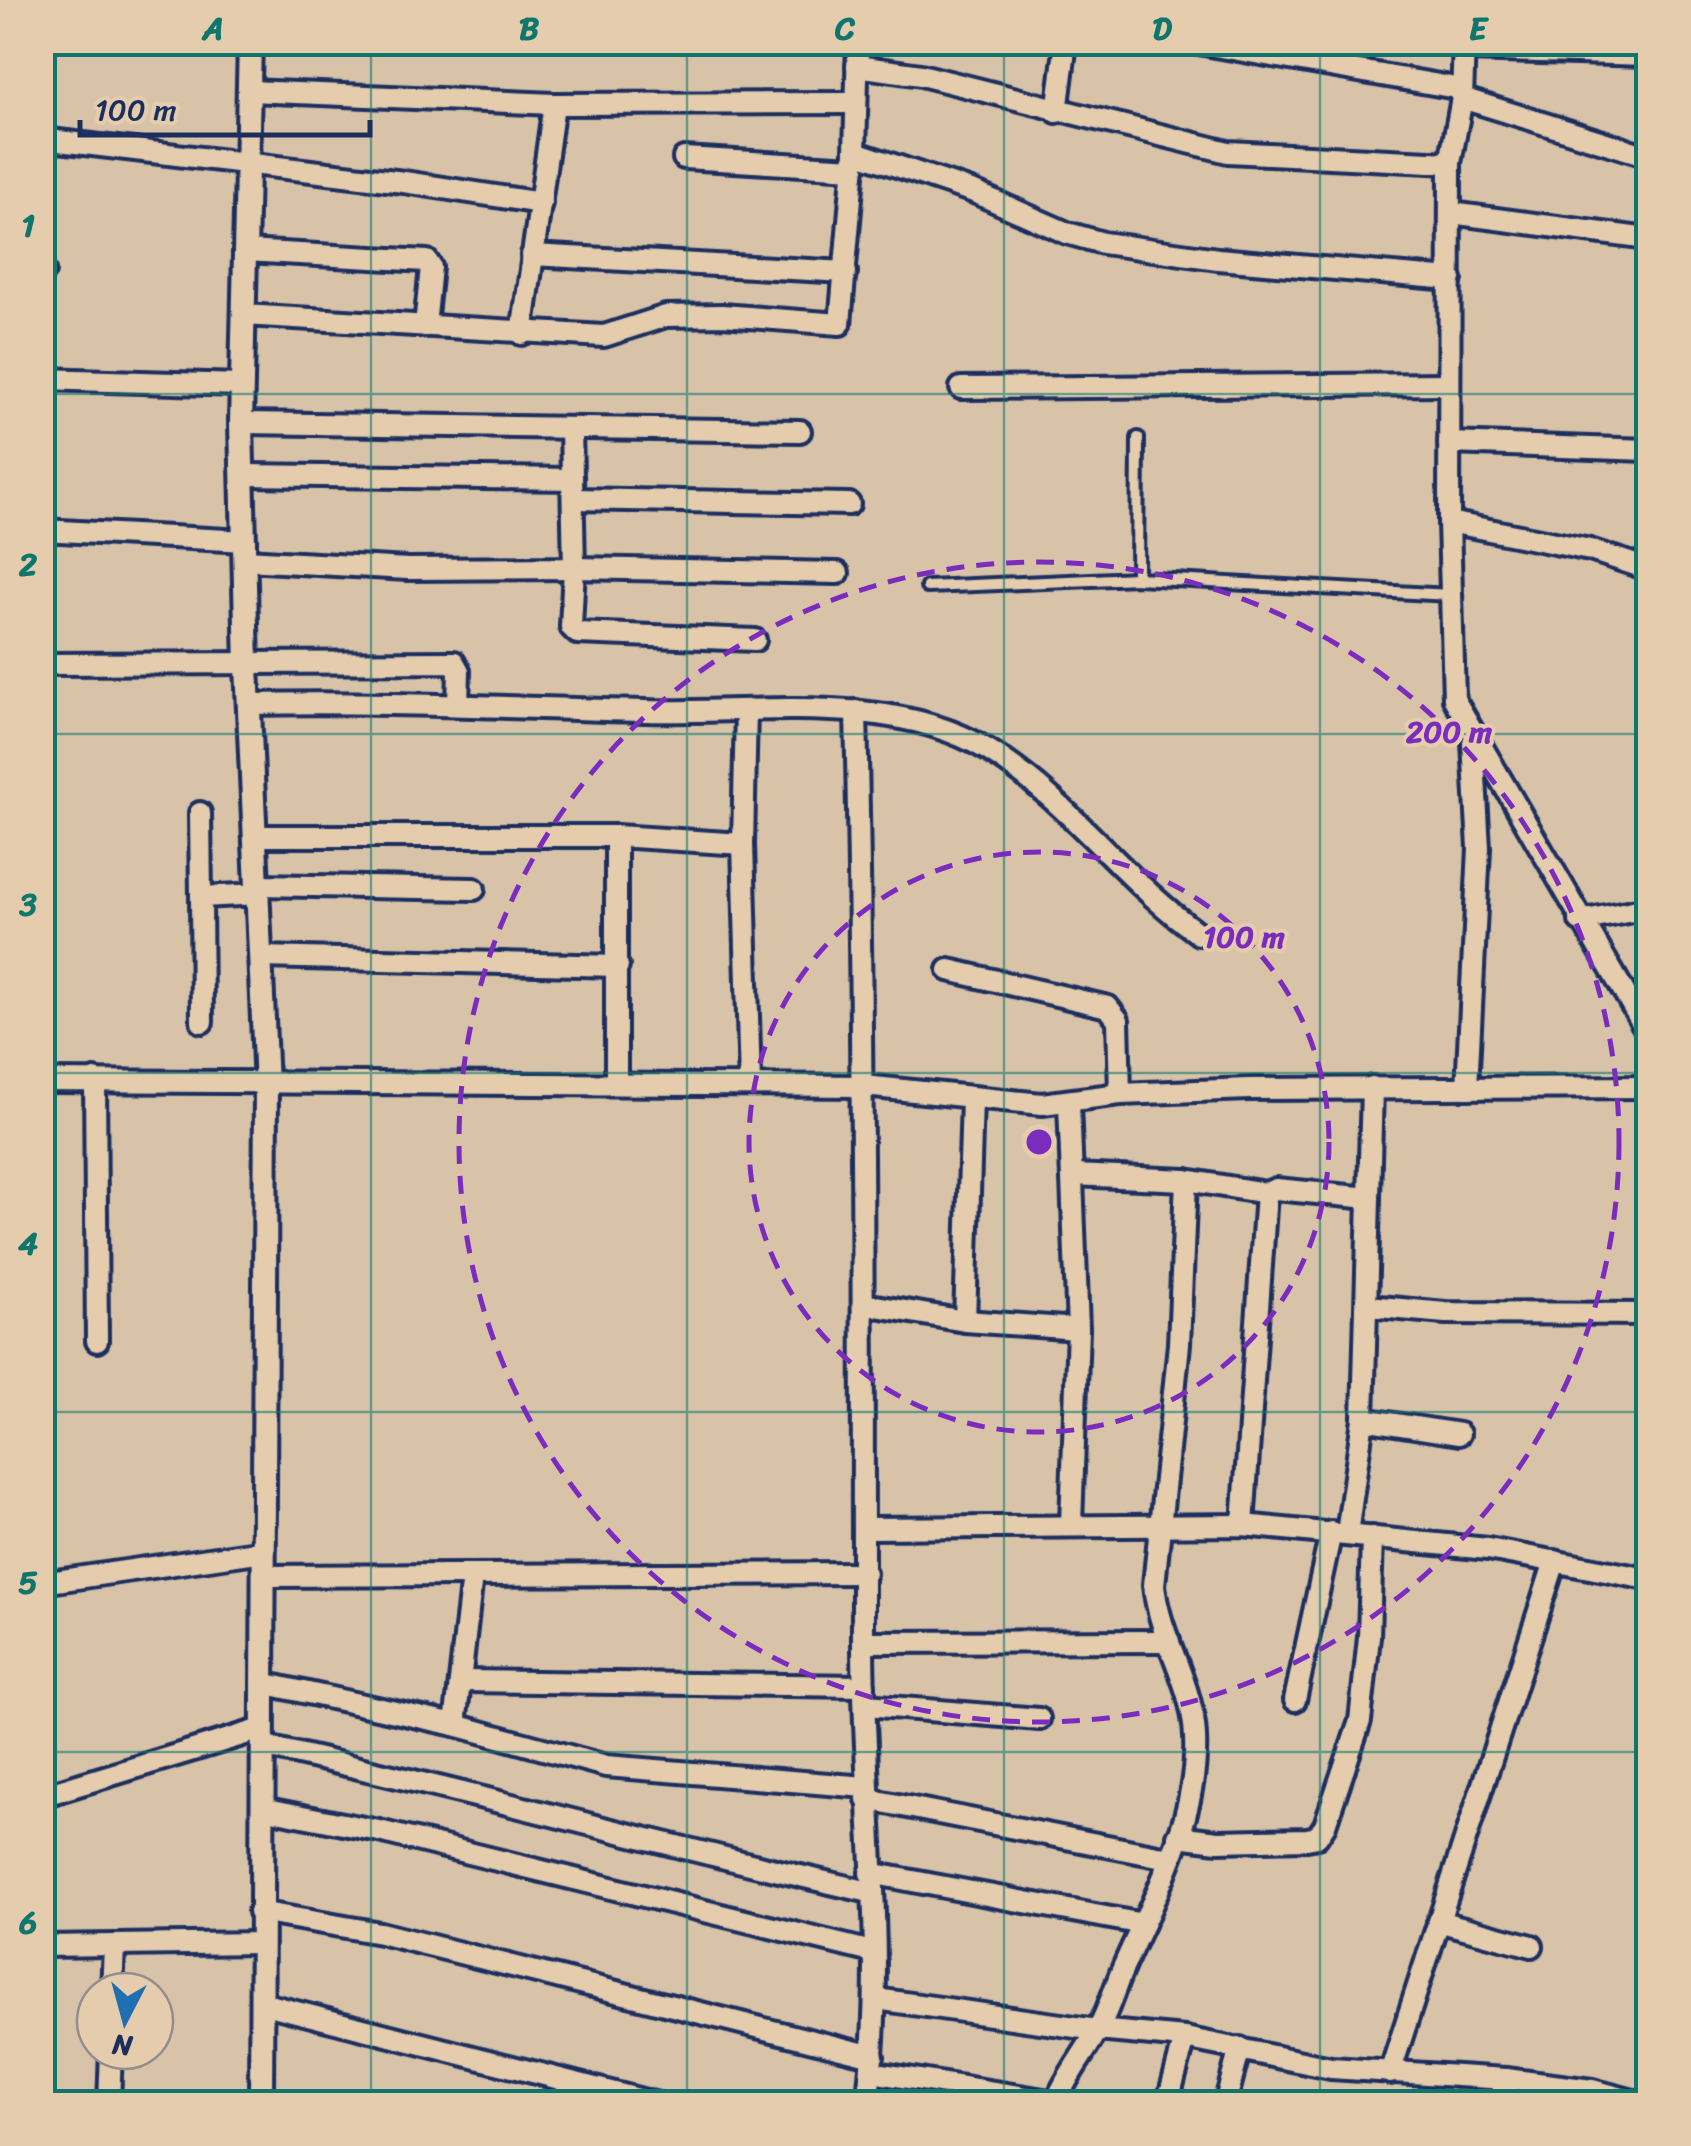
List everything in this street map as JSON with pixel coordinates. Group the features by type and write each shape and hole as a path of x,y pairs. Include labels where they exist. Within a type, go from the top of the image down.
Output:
{"street":[{"path":"250,42 241,423 246,666 266,1085 259,1912 262,2104"},
{"path":"243,315 604,336 666,316 840,324 854,160 858,42"},
{"path":"1057,112 1066,42"},
{"path":"1193,42 1462,94 1648,156"},
{"path":"1648,56 1464,46 1462,94 1450,163 1448,384 1454,699 1648,1033"},
{"path":"857,66 920,75 1228,152 1450,163"},
{"path":"249,91 554,104 855,103"},
{"path":"522,334 554,104"},
{"path":"42,139 540,204"},
{"path":"684,158 854,160 974,192 1067,233 1103,242 1218,258 1451,280"},
{"path":"1451,213 1648,239"},
{"path":"246,251 427,262 431,267 425,326"},
{"path":"532,256 846,272"},
{"path":"42,379 241,385"},
{"path":"961,388 1448,384"},
{"path":"241,423 800,430"},
{"path":"571,430 571,627 577,633 755,640"},
{"path":"1449,443 1648,450"},
{"path":"244,475 850,504"},
{"path":"1449,522 1590,550 1648,568"},
{"path":"42,530 408,568 838,574"},
{"path":"42,664 454,662 459,671 458,705"},
{"path":"250,704 856,711 938,729 986,748 1080,822 1160,906 1199,934"},
{"path":"746,710 742,844 750,1084"},
{"path":"856,711 864,1086 863,1642 876,1998 867,2104"},
{"path":"1468,1088 1479,848 1473,735"},
{"path":"200,813 202,1022"},
{"path":"257,836 616,836 742,844"},
{"path":"616,836 616,1084"},
{"path":"201,897 259,889 474,888"},
{"path":"1580,921 1648,908"},
{"path":"262,958 618,966"},
{"path":"949,970 1108,1007 1118,1020 1120,1094"},
{"path":"95,1080 97,1341"},
{"path":"42,1081 864,1086 972,1099 1070,1104 1120,1094 1372,1087 1648,1088"},
{"path":"1295,1700 1339,1533 1363,1419 1372,1087"},
{"path":"965,1320 972,1099"},
{"path":"1070,1104 1078,1329 1071,1524"},
{"path":"1073,1174 1186,1180 1266,1193 1276,1190 1369,1198"},
{"path":"259,1912 380,1933 872,2064 1055,2103 1074,2064 1098,2030 1178,1836 1192,1787 1195,1737 1190,1697 1156,1614 1154,1585 1178,1344 1186,1180"},
{"path":"1243,1526 1266,1193"},
{"path":"864,1304 965,1320 1078,1329"},
{"path":"1368,1306 1445,1313 1648,1314"},
{"path":"1363,1419 1459,1434"},
{"path":"866,1528 1243,1526 1488,1548 1648,1579"},
{"path":"1178,1836 1218,1841 1307,1839 1316,1836 1324,1825 1350,1757 1363,1703 1372,1537"},
{"path":"42,1583 264,1551"},
{"path":"1390,2073 1554,1561"},
{"path":"263,1576 865,1573"},
{"path":"455,1725 472,1576"},
{"path":"863,1642 1169,1642"},
{"path":"462,1681 865,1695 1040,1719"},
{"path":"262,1683 455,1725 606,1766 867,1793 1168,1858"},
{"path":"42,1796 262,1737 733,1862 1143,1924"},
{"path":"262,1808 379,1832 872,1952"},
{"path":"1438,1920 1532,1946"},
{"path":"42,1946 260,1943"},
{"path":"113,1971 114,1947"},
{"path":"876,1998 1098,2030 1185,2038 1331,2068 1506,2078 1556,2094 1645,2104"},
{"path":"261,2003 658,2104"},
{"path":"1168,2104 1185,2038"},
{"path":"1225,2104 1240,2048"},
{"path":"109,2104 110,2071"},
{"path":"1500,2104 1506,2078"}],"lane":[{"path":"1137,578 1138,438"},
{"path":"927,587 1137,578 1450,595"}]}
